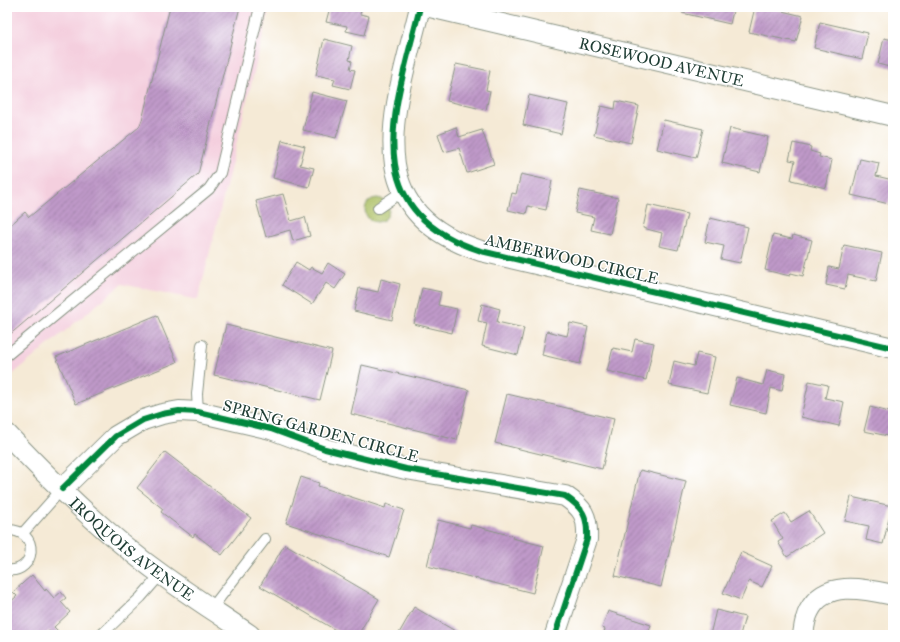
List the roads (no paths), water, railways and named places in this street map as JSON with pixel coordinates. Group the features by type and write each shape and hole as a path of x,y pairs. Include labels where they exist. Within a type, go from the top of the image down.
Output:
{"street":[{"name":"AMBERWOOD CIRCLE","path":"420,7 394,117 392,146 395,172 403,190 414,209 434,228 462,245 481,251 893,348"},
{"name":"ROSEWOOD AVENUE","path":"430,7 893,116"},
{"name":"SPRING GARDEN CIRCLE","path":"62,489 86,467 102,449 128,428 143,420 162,414 198,412 271,429 325,448 406,469 565,496 578,505 586,518 588,526 587,538 555,635"},
{"name":"IROQUOIS AVENUE","path":"7,434 62,489 107,530 161,574 250,635"},
{"path":"803,635 808,612 816,600 827,593 845,588 856,588 893,595"}],"lane":[{"path":"7,355 209,189 220,174 260,7"},
{"path":"378,208 403,190"},
{"path":"198,412 197,394 202,345"},
{"path":"23,534 62,489"},
{"path":"7,530 14,530 23,534 29,541 30,554 23,566 17,569 7,570"},
{"path":"211,609 264,539"},
{"path":"102,635 141,597 161,574"}]}
